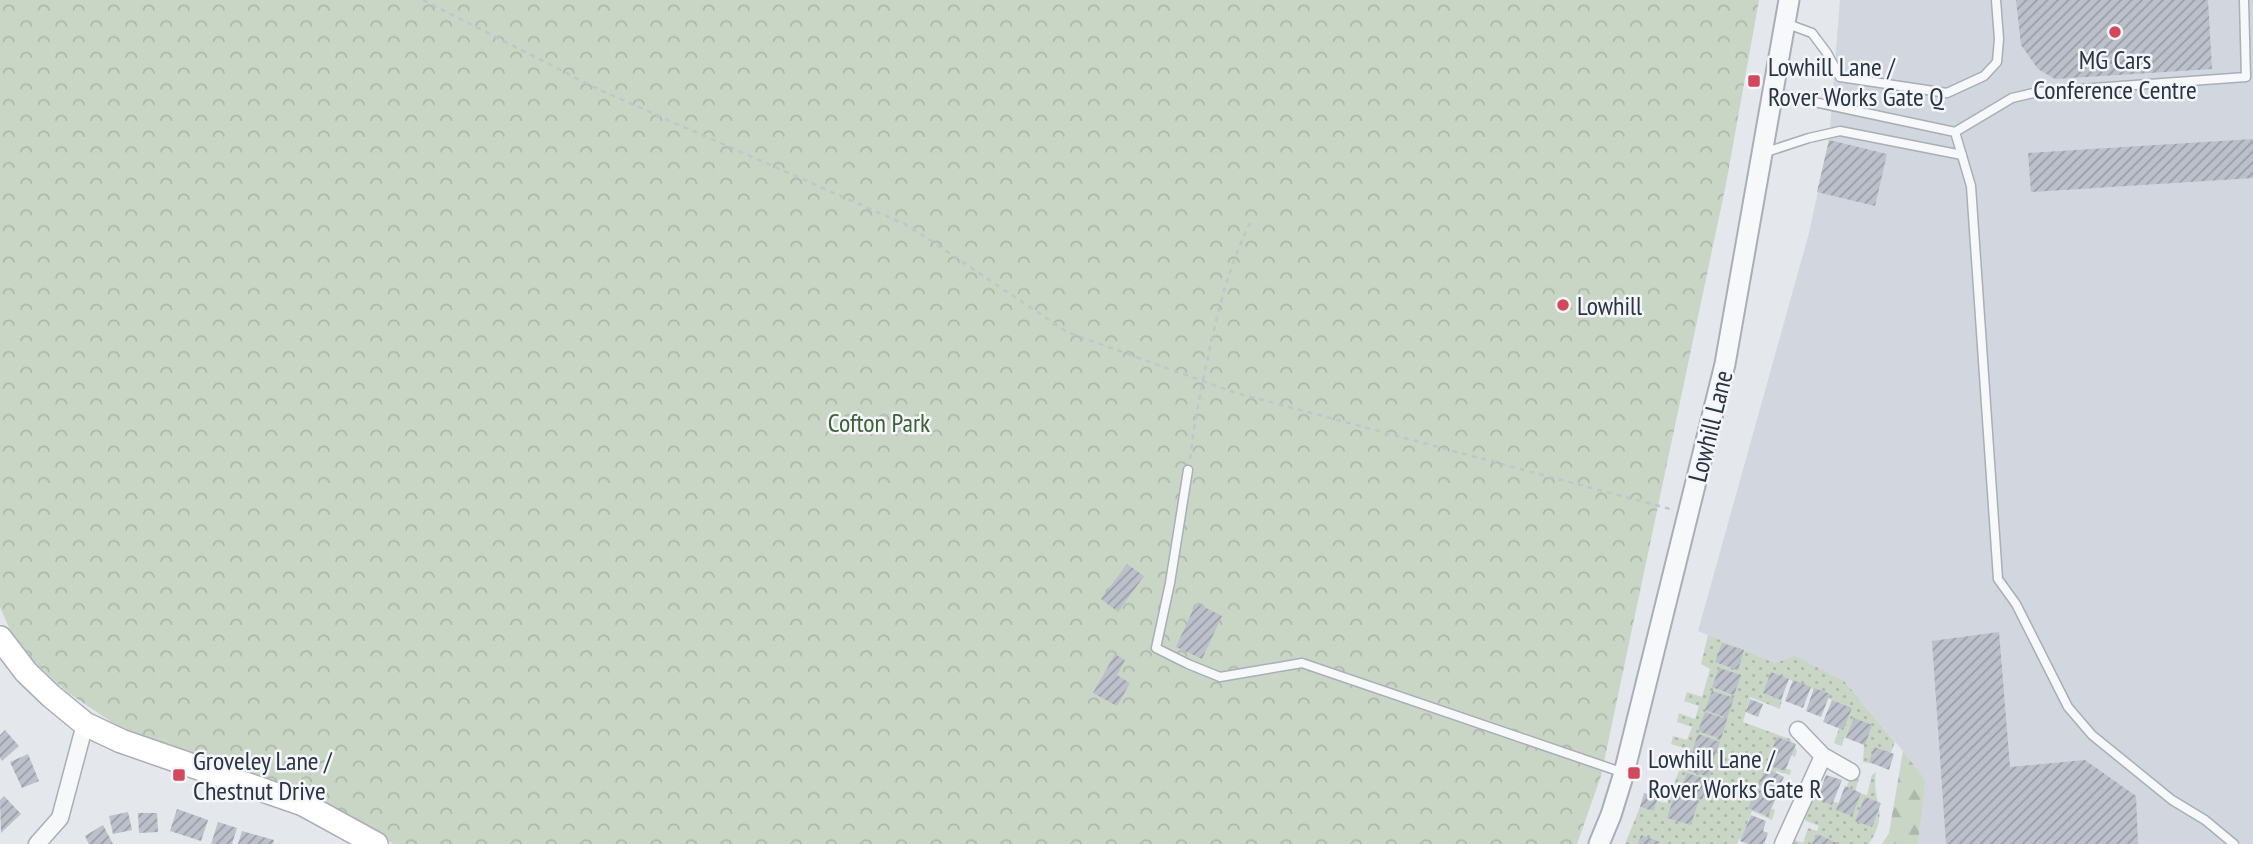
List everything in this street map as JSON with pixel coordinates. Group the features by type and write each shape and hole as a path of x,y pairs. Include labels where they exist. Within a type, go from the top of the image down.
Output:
{"main road":[{"path":"0,638 26,672 85,724 121,741 303,804 376,844"}],"street":[{"name":"Lowhill Lane","path":"1599,844 1624,774 1725,364 1789,0"},
{"path":"37,844 60,818 85,724"},
{"path":"1798,730 1823,756 1851,772"},
{"path":"1783,844 1823,756"}],"lane":[{"path":"1785,23 1812,33 1828,53 1840,77 1947,93 1984,76 1997,62 1999,39 1996,0"},
{"path":"1772,93 1955,132 2012,98 2038,92 2246,77 2244,0"},
{"path":"1762,153 1840,131 1962,155"},
{"path":"1955,132 1971,186 1998,579 2017,604 2068,707 2092,735 2172,800 2205,820 2234,844"},
{"path":"1188,470 1170,583 1156,648 1220,677 1302,663 1624,774"}],"path":[{"path":"424,0 600,90 909,226 1067,332 1233,392 1688,513"},
{"path":"1188,470 1202,382 1220,306 1235,254 1250,223"}],"shaded area":[{"path":"1840,0 2253,0 2253,844 1918,844 1924,780 1844,681 1795,657 1775,663 1698,631 1809,233 1829,140"}],"green space":[{"name":"Cofton Park","path":"0,0 1759,0 1726,184 1601,776 1577,844 393,844 368,827 128,733 67,692 17,646 0,607"},
{"path":"1708,635 1775,663 1795,656 1844,681 1895,742 1886,766 1863,762 1864,745 1844,737 1842,746 1834,743 1847,706 1786,678 1780,709 1750,697 1743,722 1790,739 1797,751 1795,757 1788,754 1784,768 1791,770 1790,775 1776,771 1775,786 1783,790 1782,797 1769,793 1767,807 1775,810 1772,820 1752,811 1737,844 1625,844 1640,807 1654,811 1657,801 1667,803 1680,768 1664,762 1665,756 1681,760 1684,748 1671,744 1673,736 1687,740 1692,727 1677,722 1679,713 1695,719 1699,706 1684,701 1687,692 1702,697 1710,669 1701,664"},
{"path":"1903,751 1925,780 1918,844 1882,844 1889,833"},
{"path":"1876,772 1880,814 1879,823 1869,844 1788,844 1789,838 1803,843 1808,828 1817,831 1819,826 1806,821 1804,816 1811,795 1841,804 1851,774 1856,773 1859,778 1855,792 1867,795 1872,775"}],"building":[{"name":"MG Cars Conference Centre","path":"2016,0 2208,0 2212,69 2055,79 2038,69 2021,45"},
{"path":"2253,139 2253,178 2031,192 2028,153"},
{"path":"1829,140 1887,154 1875,206 1817,192"},
{"path":"1127,564 1144,576 1118,612 1101,599"},
{"path":"1196,603 1222,616 1202,659 1176,647"},
{"path":"1999,632 2010,767 2085,760 2136,796 2138,844 1946,844 1932,641"},
{"path":"1722,643 1744,650 1738,670 1715,662"},
{"path":"1115,654 1125,660 1117,675 1130,683 1117,706 1093,693"},
{"path":"1719,668 1741,675 1734,695 1712,687"},
{"path":"1771,672 1789,679 1781,700 1763,693"},
{"path":"1793,680 1811,687 1803,708 1785,701"},
{"path":"1814,688 1830,694 1821,717 1806,711"},
{"path":"1712,691 1734,698 1727,718 1705,710"},
{"path":"1750,699 1763,704 1758,717 1746,712"},
{"path":"1832,700 1852,708 1843,730 1823,722"},
{"path":"1705,712 1727,719 1721,739 1698,731"},
{"path":"1854,718 1872,725 1865,745 1846,738"},
{"path":"5,730 19,746 2,761 0,735"},
{"path":"1698,734 1720,742 1713,761 1691,754"},
{"path":"1777,737 1796,744 1785,771 1766,764"},
{"path":"1874,747 1894,754 1889,770 1869,762"},
{"path":"28,754 39,781 22,788 10,762"},
{"path":"1691,757 1713,764 1709,777 1686,770"},
{"path":"1766,768 1784,777 1776,794 1758,785"},
{"path":"1687,773 1709,780 1702,800 1680,792"},
{"path":"1826,775 1842,780 1832,805 1817,799"},
{"path":"1845,786 1861,793 1852,816 1836,810"},
{"path":"1757,789 1776,798 1768,816 1748,808"},
{"path":"1644,793 1658,797 1654,811 1640,807"},
{"path":"1675,794 1698,802 1691,825 1667,818"},
{"path":"4,796 21,814 1,833 0,800"},
{"path":"1865,797 1881,803 1872,827 1855,821"},
{"path":"177,809 208,820 201,841 170,831"},
{"path":"128,812 132,830 113,834 109,816"},
{"path":"138,813 157,813 158,832 139,833"},
{"path":"1751,815 1766,821 1763,831 1768,833 1764,844 1740,841"},
{"path":"218,822 237,828 232,844 211,844"},
{"path":"103,825 113,844 89,844 85,836"},
{"path":"242,831 274,840 273,844 238,844"},
{"path":"1817,834 1839,844 1812,844"},
{"path":"1641,835 1660,842 1660,844 1638,844"}],"place":[{"name":"MG Cars Conference Centre","path":"2115,32"},
{"name":"Lowhill Lane / Rover Works Gate Q","path":"1754,81"},
{"name":"Lowhill","path":"1563,305"},
{"name":"Lowhill Lane / Rover Works Gate R","path":"1634,773"},
{"name":"Groveley Lane / Chestnut Drive","path":"179,775"}]}
